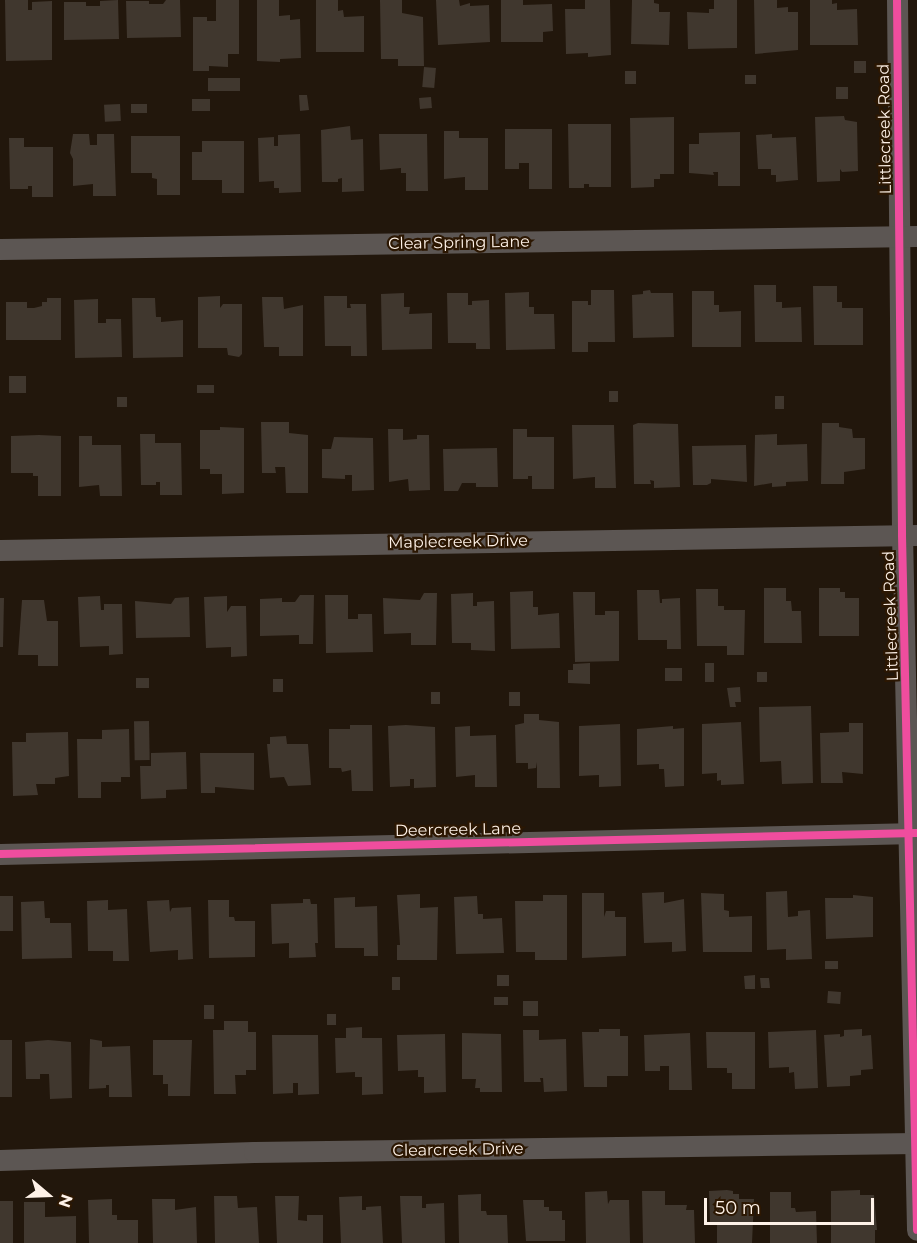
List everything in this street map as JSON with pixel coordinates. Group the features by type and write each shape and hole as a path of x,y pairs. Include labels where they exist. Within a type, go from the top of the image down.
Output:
{"street":[{"name":"Littlecreek Road","path":"897,0 909,237 917,1230"},
{"name":"Clear Spring Lane","path":"0,249 909,237"},
{"name":"Maplecreek Drive","path":"0,550 910,535"},
{"name":"Deercreek Lane","path":"0,854 913,833"},
{"name":"Clearcreek Drive","path":"0,1160 254,1152 916,1143"}],"building":[{"path":"5,0 28,0 28,10 32,10 32,2 52,1 52,60 6,61"},
{"path":"118,0 119,39 64,40 64,2 86,2 86,6 100,6 100,1"},
{"path":"166,0 180,0 181,37 127,38 126,1 149,1 149,4 163,4"},
{"path":"216,0 239,0 239,54 228,54 228,67 209,66 209,71 193,71 193,17 207,17 207,21 216,21"},
{"path":"257,0 279,0 279,16 290,15 290,20 300,19 301,58 280,59 280,62 257,61"},
{"path":"316,0 338,0 338,11 343,10 344,17 364,16 364,52 316,52"},
{"path":"380,0 402,0 402,13 423,17 424,66 398,66 398,59 381,59"},
{"path":"436,0 459,0 460,6 470,3 470,6 489,5 490,42 438,45"},
{"path":"501,0 523,0 523,5 552,4 553,31 543,32 543,42 501,42"},
{"path":"585,0 610,0 611,55 588,57 588,53 566,54 565,9 585,9"},
{"path":"632,0 654,0 654,3 659,4 659,12 670,12 669,45 631,44"},
{"path":"714,0 737,0 737,48 688,49 687,12 709,13 709,9 714,9"},
{"path":"754,0 777,0 777,8 788,7 788,12 798,12 798,50 755,54"},
{"path":"810,0 832,0 832,4 837,3 837,10 857,9 858,45 810,45"},
{"path":"854,61 866,61 866,73 854,73"},
{"path":"424,67 436,68 434,88 422,87"},
{"path":"625,71 636,71 636,84 625,84"},
{"path":"745,75 756,75 756,84 745,84"},
{"path":"208,78 240,78 240,91 208,91"},
{"path":"836,87 848,87 848,99 836,99"},
{"path":"299,95 307,95 309,110 300,111"},
{"path":"431,97 432,108 420,109 419,98"},
{"path":"192,99 210,99 210,111 192,111"},
{"path":"120,104 121,121 105,122 104,105"},
{"path":"131,104 147,104 147,113 131,113"},
{"path":"844,116 845,120 857,122 858,171 842,172 840,169 840,181 817,182 815,117"},
{"path":"674,117 674,174 660,174 660,179 654,179 654,187 631,188 630,118"},
{"path":"568,124 611,124 611,187 589,187 589,184 584,184 584,188 569,188"},
{"path":"350,126 351,140 363,139 364,191 342,192 342,178 338,179 338,182 322,182 321,130"},
{"path":"505,129 552,129 552,189 529,189 529,163 519,163 519,169 505,169"},
{"path":"444,131 459,131 459,138 488,138 488,190 465,190 465,177 444,179"},
{"path":"740,132 740,186 718,186 718,172 713,172 714,175 689,173 689,144 699,144 699,133"},
{"path":"73,134 89,134 90,145 97,145 97,134 114,134 116,196 93,196 93,184 73,186 73,159 70,153"},
{"path":"300,134 301,192 279,193 279,188 274,188 274,181 259,182 258,138 274,137 274,146 278,146 278,135"},
{"path":"379,134 427,134 428,191 406,191 406,173 401,173 401,168 380,170"},
{"path":"772,134 772,138 796,137 798,180 776,182 776,175 771,175 771,169 758,169 756,135"},
{"path":"131,136 180,136 180,195 157,195 157,179 152,178 152,173 131,173"},
{"path":"9,138 24,138 24,147 53,147 53,197 32,197 32,186 28,186 28,189 10,189"},
{"path":"202,141 244,141 244,193 222,193 222,180 192,180 192,152 202,152"},
{"path":"754,285 776,285 776,302 782,302 782,308 801,307 802,342 755,342"},
{"path":"813,286 837,286 837,302 842,302 842,308 863,308 863,345 814,345"},
{"path":"591,290 614,290 615,342 588,342 588,352 572,352 572,301 588,301 588,305 591,305"},
{"path":"650,290 651,293 673,293 674,337 633,338 632,295 643,294 643,291"},
{"path":"692,291 714,291 714,305 719,305 719,312 741,311 741,347 692,347"},
{"path":"529,292 529,307 534,307 534,314 554,314 555,349 506,350 505,293"},
{"path":"404,293 404,307 410,307 409,314 432,313 432,349 382,350 381,294"},
{"path":"447,293 468,293 468,305 472,305 472,301 489,300 490,349 476,349 476,343 448,343"},
{"path":"220,296 220,308 223,304 242,304 242,354 239,357 228,355 227,348 198,348 198,297"},
{"path":"324,296 347,296 347,308 351,308 350,304 366,304 367,356 351,356 351,346 325,346"},
{"path":"262,297 283,297 284,309 303,305 303,356 279,356 279,347 264,347"},
{"path":"47,298 61,298 61,340 6,340 6,302 27,302 27,308 34,308 42,306 42,302 47,302"},
{"path":"132,298 155,298 156,317 161,317 161,322 183,320 183,357 133,358"},
{"path":"98,299 98,323 106,323 106,319 121,319 122,357 75,358 74,300"},
{"path":"9,376 26,376 26,393 9,393"},
{"path":"197,385 214,385 214,393 197,393"},
{"path":"609,391 618,391 618,402 609,402"},
{"path":"775,396 784,396 784,409 775,409"},
{"path":"117,397 127,397 127,407 117,407"},
{"path":"261,422 289,422 289,433 308,435 308,493 286,493 285,467 275,467 276,473 262,473"},
{"path":"638,423 678,424 680,487 654,488 654,481 650,480 651,484 634,484 633,425"},
{"path":"822,423 839,423 839,427 852,429 853,438 865,438 865,469 844,472 844,484 821,484"},
{"path":"572,425 614,425 616,488 595,488 595,477 573,479"},
{"path":"220,427 244,428 244,493 222,494 222,474 210,474 210,469 200,469 200,430 220,430"},
{"path":"388,429 403,429 403,440 417,439 417,435 429,435 430,490 409,491 408,479 389,482"},
{"path":"513,429 527,429 527,437 554,437 554,489 532,489 532,476 528,476 528,479 513,479"},
{"path":"140,434 155,434 155,443 181,443 182,495 160,495 160,482 156,482 156,485 141,485"},
{"path":"777,434 777,445 807,444 808,481 786,482 786,486 772,487 772,483 754,486 755,435"},
{"path":"11,436 61,436 61,496 38,496 38,476 33,476 33,473 11,473"},
{"path":"79,436 92,436 92,445 121,445 122,496 100,496 99,485 79,487"},
{"path":"334,437 373,438 374,490 352,491 352,475 345,475 345,479 322,478 322,449 331,449"},
{"path":"746,445 747,482 711,479 711,483 707,485 693,485 692,446"},
{"path":"497,448 498,487 476,487 476,483 462,483 458,491 444,491 443,449"},
{"path":"764,588 786,588 786,601 791,601 792,611 801,611 802,643 764,643"},
{"path":"819,588 840,588 840,592 845,592 845,598 859,598 859,636 819,636"},
{"path":"696,589 718,589 718,606 724,606 724,610 745,610 744,655 727,655 727,646 697,646"},
{"path":"637,590 659,590 660,603 662,599 680,598 681,649 667,649 667,640 638,640"},
{"path":"533,591 533,607 538,607 538,615 559,613 560,648 511,649 510,592"},
{"path":"573,592 595,592 595,615 605,615 605,611 619,611 619,661 575,662"},
{"path":"424,593 437,593 436,645 411,645 411,633 384,634 383,598 420,600"},
{"path":"473,593 473,606 477,606 477,602 494,601 495,651 471,650 471,643 452,643 451,594"},
{"path":"300,595 314,595 313,644 299,644 299,635 260,636 260,599 282,598 282,602 295,602"},
{"path":"325,595 348,595 348,619 358,619 358,614 372,614 373,652 326,653"},
{"path":"100,596 101,610 104,610 104,604 122,604 123,654 109,655 109,646 80,647 78,597"},
{"path":"227,596 227,612 231,606 246,606 247,656 231,657 231,647 206,648 204,597"},
{"path":"189,597 190,637 136,638 135,601 171,604 175,598"},
{"path":"0,598 4,598 3,647 0,647"},
{"path":"22,600 44,600 47,621 58,621 58,666 38,666 38,655 18,655"},
{"path":"590,663 590,684 568,683 568,670 573,670 573,664"},
{"path":"705,663 714,663 714,682 705,682"},
{"path":"665,668 682,668 682,681 665,681"},
{"path":"757,672 767,672 767,682 757,682"},
{"path":"136,678 149,678 149,688 136,688"},
{"path":"273,679 283,679 283,692 273,692"},
{"path":"740,687 741,702 735,702 736,707 730,707 727,688"},
{"path":"431,692 440,692 440,704 431,704"},
{"path":"509,692 520,692 520,706 509,706"},
{"path":"811,706 813,783 782,784 781,761 760,762 759,707"},
{"path":"524,714 539,714 539,720 559,722 560,788 537,788 537,762 536,768 528,769 528,763 516,763 515,725 524,723"},
{"path":"134,721 149,721 150,760 135,760"},
{"path":"741,722 744,784 721,785 721,780 717,781 717,773 702,774 702,724"},
{"path":"849,723 863,723 863,774 842,772 843,783 821,783 820,733 849,732"},
{"path":"620,724 621,786 599,787 599,775 579,776 579,726"},
{"path":"350,725 372,725 373,791 352,791 351,770 342,772 341,768 329,768 329,729 350,729"},
{"path":"388,726 435,727 436,787 414,788 414,779 410,779 410,786 390,787"},
{"path":"470,726 470,736 496,735 497,787 475,787 475,775 456,777 455,727"},
{"path":"673,726 673,729 684,728 684,786 665,787 664,769 659,769 659,764 637,765 637,729"},
{"path":"129,729 130,777 121,777 121,782 101,782 101,798 78,798 77,739 102,739 102,730"},
{"path":"68,732 69,776 55,778 55,784 36,784 38,795 13,796 12,742 26,742 26,733"},
{"path":"286,736 287,744 308,744 311,785 288,786 284,777 270,778 267,744 270,744 270,737"},
{"path":"186,752 187,789 166,790 166,798 141,799 140,766 151,766 151,753"},
{"path":"200,753 254,753 254,790 215,787 215,793 201,793"},
{"path":"787,891 788,917 798,916 798,911 810,910 812,959 786,960 786,949 767,950 766,892"},
{"path":"664,892 664,903 684,899 686,951 672,952 672,942 644,943 642,893"},
{"path":"582,893 604,893 604,917 606,911 615,911 615,917 626,917 626,956 582,958"},
{"path":"701,893 724,894 724,910 729,911 729,917 752,916 752,952 703,952"},
{"path":"420,894 420,908 438,907 437,960 397,960 397,945 400,945 397,895"},
{"path":"543,895 567,895 567,960 535,960 535,952 516,952 515,901 543,901"},
{"path":"853,895 873,897 873,937 826,939 825,898 853,898"},
{"path":"0,896 13,896 13,931 0,931"},
{"path":"477,896 478,914 483,914 483,919 502,918 504,953 456,954 454,897"},
{"path":"355,897 355,907 377,906 378,956 364,956 364,948 335,948 334,898"},
{"path":"303,899 310,899 311,904 317,904 316,957 289,958 289,943 272,944 271,904 303,903"},
{"path":"108,900 108,910 127,909 129,961 113,961 113,951 88,951 87,901"},
{"path":"169,900 170,912 172,908 191,907 193,959 178,960 178,950 150,952 147,901"},
{"path":"208,900 229,900 229,917 234,917 235,921 255,921 255,957 209,958"},
{"path":"44,901 45,918 50,918 50,923 71,923 72,958 22,959 21,902"},
{"path":"825,961 838,961 838,969 825,969"},
{"path":"497,975 509,975 509,986 497,986"},
{"path":"755,975 755,989 745,989 744,976"},
{"path":"392,977 400,977 400,990 392,990"},
{"path":"760,978 769,978 770,988 761,988"},
{"path":"828,991 841,992 840,1004 827,1003"},
{"path":"494,997 508,997 508,1005 494,1005"},
{"path":"523,1001 538,1001 538,1016 523,1016"},
{"path":"204,1005 214,1005 214,1019 204,1019"},
{"path":"327,1014 336,1014 336,1025 327,1025"},
{"path":"224,1021 248,1021 248,1032 256,1032 256,1070 246,1070 246,1075 235,1075 236,1094 214,1094 213,1030 224,1030"},
{"path":"362,1027 362,1038 382,1038 383,1094 362,1095 362,1077 355,1077 355,1072 336,1073 335,1038 346,1038 346,1028"},
{"path":"599,1029 620,1029 620,1036 628,1036 628,1076 607,1076 607,1087 584,1087 582,1032 599,1032"},
{"path":"862,1029 862,1036 871,1035 873,1069 861,1070 861,1075 850,1076 850,1086 827,1087 824,1035 840,1034 840,1037 844,1036 844,1030"},
{"path":"523,1030 539,1030 539,1040 566,1039 567,1091 544,1092 543,1078 540,1078 541,1082 524,1082"},
{"path":"816,1030 818,1088 795,1089 794,1072 789,1073 789,1067 769,1068 768,1032"},
{"path":"706,1032 755,1032 755,1089 732,1089 732,1073 727,1073 727,1068 707,1068"},
{"path":"462,1033 501,1034 502,1092 480,1092 480,1088 475,1088 476,1079 462,1079"},
{"path":"690,1033 692,1090 669,1090 669,1066 660,1066 660,1071 645,1071 644,1035"},
{"path":"445,1034 446,1092 424,1093 424,1077 418,1077 418,1070 398,1071 397,1035"},
{"path":"272,1035 318,1035 319,1094 298,1095 298,1083 293,1083 293,1093 273,1094"},
{"path":"90,1039 102,1041 102,1047 130,1046 132,1097 109,1097 109,1085 106,1085 106,1088 89,1089"},
{"path":"0,1040 12,1040 12,1097 0,1097"},
{"path":"48,1040 71,1042 72,1098 50,1099 49,1074 40,1074 40,1079 26,1079 25,1042"},
{"path":"153,1040 192,1040 190,1096 168,1096 168,1084 163,1084 163,1075 153,1075"},
{"path":"860,1190 860,1195 874,1195 877,1230 875,1230 875,1243 831,1243 831,1191"},
{"path":"607,1191 608,1204 610,1200 629,1200 630,1243 586,1243 585,1192"},
{"path":"642,1191 665,1191 665,1205 687,1205 686,1210 694,1210 695,1243 643,1243"},
{"path":"709,1191 733,1191 733,1194 739,1194 739,1199 754,1199 752,1243 717,1243 717,1223 710,1223"},
{"path":"770,1192 791,1192 791,1208 795,1208 796,1212 816,1211 817,1243 770,1243"},
{"path":"481,1194 481,1211 486,1211 487,1215 507,1215 508,1243 459,1243 458,1195"},
{"path":"214,1196 237,1196 238,1208 257,1207 259,1243 215,1243"},
{"path":"275,1196 299,1196 298,1220 307,1221 307,1215 323,1215 323,1243 277,1243"},
{"path":"362,1196 362,1210 366,1210 366,1207 381,1206 383,1243 341,1243 339,1197"},
{"path":"400,1196 422,1196 422,1208 426,1208 426,1204 444,1203 445,1243 402,1243"},
{"path":"112,1199 112,1215 117,1215 117,1220 138,1220 138,1243 89,1243 88,1200"},
{"path":"152,1199 175,1199 175,1210 196,1207 197,1243 153,1243"},
{"path":"523,1200 544,1200 544,1207 549,1207 549,1211 562,1211 562,1220 565,1220 565,1241 526,1241"},
{"path":"0,1201 13,1201 13,1243 0,1243"},
{"path":"24,1202 45,1202 45,1217 76,1216 76,1243 24,1243"}],"cycle path":[{"path":"897,0 902,535 917,1230"},
{"path":"0,854 917,833"}]}
